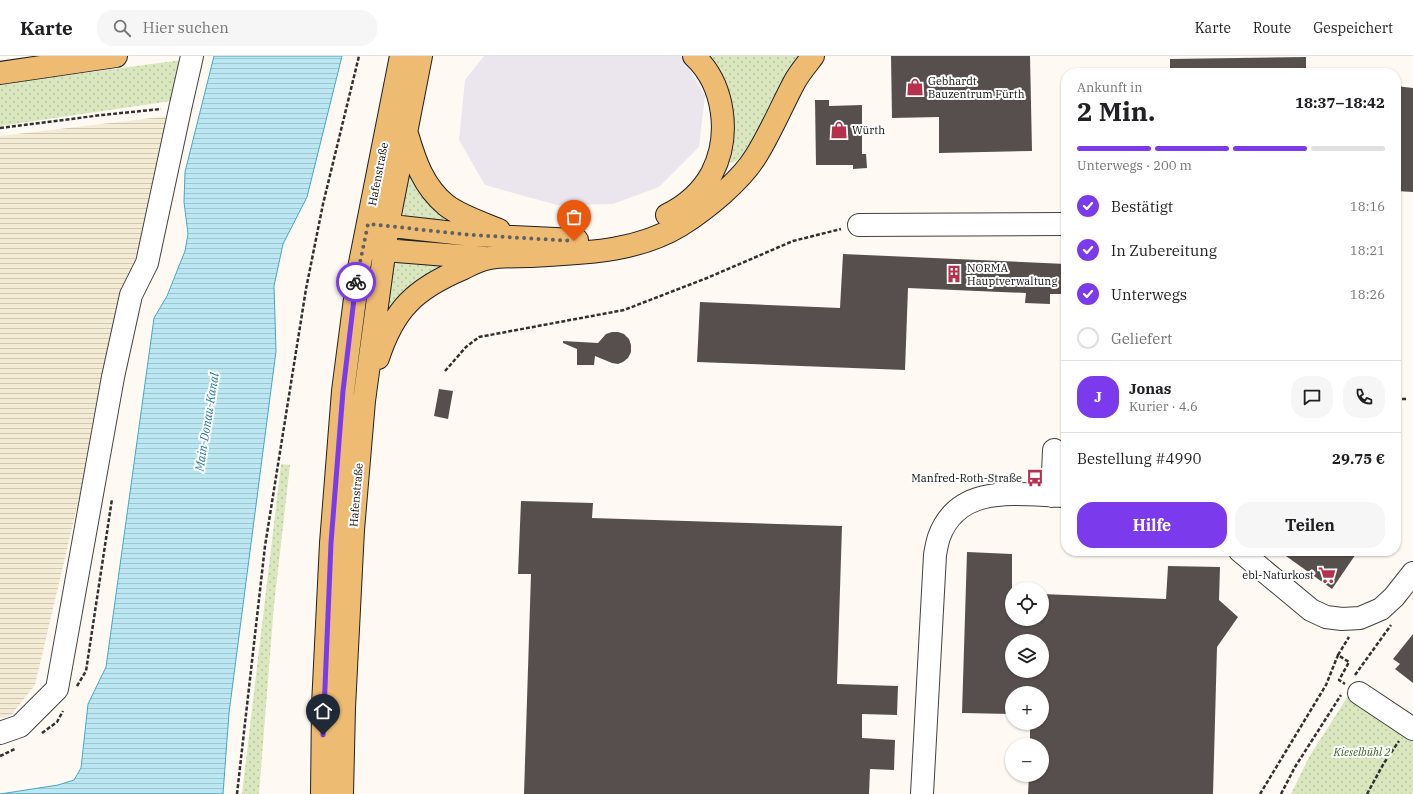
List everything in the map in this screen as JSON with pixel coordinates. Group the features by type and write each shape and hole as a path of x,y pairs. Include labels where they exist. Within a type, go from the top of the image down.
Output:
{"main road":[{"path":"0,73 116,56"},
{"name":"Hafenstraße","path":"342,794 344,708 353,530 364,400 384,250 378,224 401,56"},
{"name":"Hafenstraße","path":"322,794 323,706 331,543 343,391 355,292 363,247 378,224 406,130 421,56"},
{"path":"378,224 472,235 574,241 628,232 660,219 677,210 691,200 712,173 722,140 722,116 716,87 703,64 694,56"},
{"path":"363,247 489,258 604,251 640,243 660,236 681,225 703,210 723,193 755,158 796,80 813,56"},
{"path":"406,130 414,160 427,184 447,205 470,218 517,238"},
{"path":"364,400 388,332 403,308 415,296 431,285 445,277 489,258"}],"street":[{"path":"0,732 20,726 57,688 113,377 132,295 147,263 192,56"},
{"path":"859,225 1061,224"},
{"path":"922,794 935,555 939,537 954,512 973,500 1000,494 1059,496 1054,450"},
{"path":"1246,556 1311,610 1326,617 1342,619 1360,618 1381,609 1394,597 1413,573"},
{"path":"1350,687 1411,728"}],"path":[{"path":"237,794 265,546 303,304 323,204 359,56"},
{"path":"0,128 102,115 169,108 180,109"},
{"path":"445,371 466,347 479,338 624,310 707,278 793,241 859,225"},
{"path":"1401,399 1406,399"},
{"path":"1281,794 1295,767 1395,620"},
{"path":"1260,794 1326,685 1338,655 1349,662 1339,680 1350,687"},
{"path":"1367,794 1384,763 1411,728"}],"shaded area":[{"path":"484,56 680,56 683,58 705,96 699,147 659,187 613,204 557,205 485,185 459,140 465,80"},
{"path":"169,116 35,685 11,715 0,718 0,136"}],"green space":[{"path":"706,56 804,56 782,98 762,130 752,145 733,163 729,162"},
{"path":"182,60 171,101 0,126 0,84"},
{"path":"410,171 452,220 409,218 403,215 402,211"},
{"path":"399,260 448,262 389,311 387,308 393,266"},
{"path":"281,464 290,465 274,605 259,794 242,794"},
{"name":"Kieselbühl 2","path":"1350,693 1413,737 1413,794 1291,794 1309,757"}],"water":[{"name":"Main-Donau-Kanal","path":"214,56 342,56 307,197 283,244 274,286 276,351 229,713 223,794 0,794 58,785 74,780 81,768 88,704 106,667 154,318 167,296 185,251 188,234 184,202 185,172"}],"building":[{"path":"891,56 1030,56 1032,151 939,153 939,117 892,118"},
{"path":"1306,57 1306,68 1170,68 1170,59"},
{"path":"1401,87 1413,88 1413,192 1401,191"},
{"name":"Würth","path":"815,100 829,100 829,106 862,105 862,154 866,154 867,168 853,169 853,165 816,165"},
{"path":"843,254 1061,264 1061,294 1050,294 1050,304 1025,303 1026,293 908,288 905,370 697,362 700,302 840,308"},
{"path":"612,332 624,334 629,339 631,345 631,352 628,358 618,364 595,356 594,365 577,365 577,349 563,343 563,341 598,343 606,334"},
{"path":"439,389 453,391 448,419 434,416"},
{"path":"521,501 593,503 592,518 842,526 837,684 898,686 897,715 862,714 862,738 895,740 894,770 870,769 869,794 524,794 531,574 518,574"},
{"path":"967,552 1012,554 1012,582 1005,582 1005,626 1049,626 1049,594 1166,599 1168,566 1220,567 1219,600 1238,617 1217,647 1213,794 1028,794 1029,782 1049,782 1049,738 1030,738 1030,730 1049,730 1049,686 1005,686 1005,714 962,713"},
{"name":"ebl-Naturkost","path":"1286,556 1355,556 1332,589"},
{"path":"1413,634 1413,683 1395,669 1400,664 1393,659"}],"way so far":[{"path":"356,282 368,224 472,235 574,241"}],"place":[{"name":"Gebhardt Bauzentrum Fürth","path":"915,87"},
{"name":"Würth","path":"839,130"},
{"name":"NORMA Hauptverwaltung","path":"954,274"},
{"name":"Manfred-Roth-Straße","path":"1035,478"},
{"name":"ebl-Naturkost","path":"1327,575"}],"route":[{"path":"323,735 323,706 331,543 343,391 356,282"}]}
